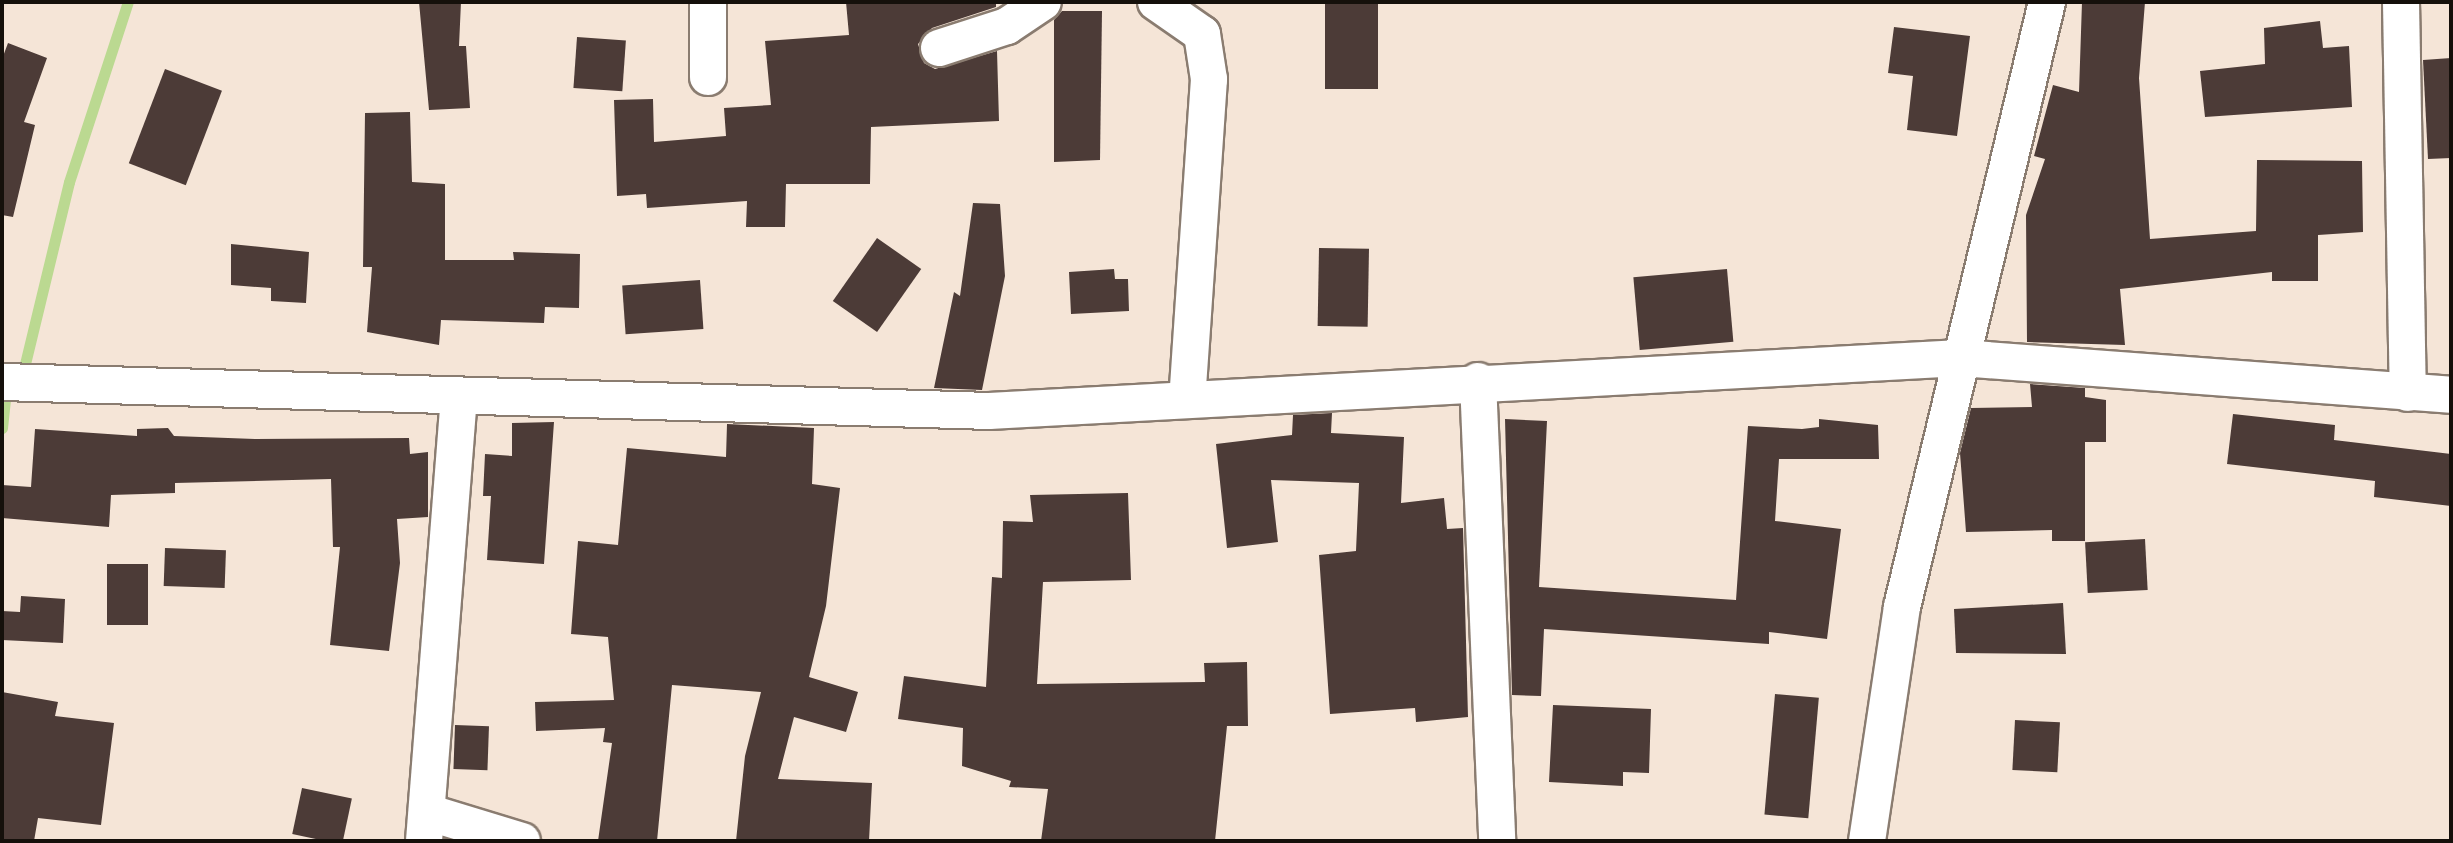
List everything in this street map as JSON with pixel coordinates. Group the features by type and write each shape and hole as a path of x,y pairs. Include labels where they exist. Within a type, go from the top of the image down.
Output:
{"street":[{"path":"708,2 708,77"},
{"path":"939,48 1007,26 1043,2"},
{"path":"1156,2 1202,34 1209,79 1187,399"},
{"path":"1867,841 1902,607 2047,2"},
{"path":"2401,2 2408,393"},
{"path":"2,382 989,411 1478,381 1961,358 2451,395"},
{"path":"1478,381 1497,841"},
{"path":"459,396 427,827 522,841"}],"building":[{"path":"419,2 461,2 459,46 466,46 470,108 429,110"},
{"path":"846,2 996,2 996,7 932,28 918,44 924,63 935,69 997,51 999,121 871,127 870,184 786,184 785,227 746,227 747,201 647,208 646,194 617,196 614,100 653,99 654,142 726,136 724,108 771,105 765,41 849,35"},
{"path":"1325,2 1378,2 1378,89 1325,89"},
{"path":"2082,2 2145,2 2139,78 2150,239 2256,231 2257,160 2362,161 2363,232 2318,235 2318,281 2272,281 2272,272 2120,289 2125,345 2027,342 2026,215 2045,159 2034,156 2053,85 2079,92"},
{"path":"1062,11 1102,11 1100,160 1054,162 1054,20"},
{"path":"2320,21 2323,48 2349,46 2352,107 2205,117 2200,71 2265,64 2264,28"},
{"path":"1894,27 1970,36 1957,136 1907,130 1913,76 1888,73"},
{"path":"577,37 626,40 622,91 573,88"},
{"path":"8,43 47,58 24,122 35,125 13,217 2,215 2,59"},
{"path":"2451,58 2451,158 2428,159 2423,60"},
{"path":"165,69 222,91 186,185 129,163"},
{"path":"410,112 412,182 445,184 445,260 514,260 513,252 580,254 579,308 545,307 544,323 441,320 439,345 367,332 372,267 363,267 365,113"},
{"path":"973,203 1000,204 1005,276 982,390 934,388 954,292 960,296"},
{"path":"877,238 921,269 877,332 833,301"},
{"path":"231,244 309,252 306,303 271,301 271,288 231,285"},
{"path":"1319,248 1369,249 1368,327 1318,326"},
{"path":"1114,269 1115,279 1128,279 1129,311 1071,314 1069,272"},
{"path":"1727,269 1733,342 1640,350 1633,277"},
{"path":"700,280 703,329 626,334 622,285"},
{"path":"2030,384 2085,388 2085,397 2106,400 2106,442 2085,442 2085,541 2052,541 2052,530 1966,532 1960,453 1971,408 2032,407"},
{"path":"1332,413 1331,433 1404,437 1401,503 1444,498 1447,529 1463,528 1468,717 1416,722 1415,708 1330,714 1319,555 1356,551 1359,483 1271,480 1278,542 1227,548 1216,444 1292,435 1293,415"},
{"path":"2233,414 2335,425 2334,440 2451,454 2451,506 2374,497 2375,481 2227,464"},
{"path":"1505,419 1547,421 1539,587 1736,600 1748,426 1802,429 1819,427 1819,419 1878,425 1879,459 1779,459 1775,521 1841,529 1827,639 1769,632 1769,644 1544,629 1541,696 1512,695"},
{"path":"554,422 544,564 487,560 491,496 483,496 485,454 512,456 512,423"},
{"path":"727,424 814,428 812,484 840,488 826,606 809,677 858,692 846,732 794,717 778,779 872,783 869,841 736,841 745,756 761,692 672,685 657,841 598,841 612,743 603,742 605,728 536,731 535,702 614,700 608,637 571,634 578,541 618,545 627,448 726,457"},
{"path":"168,428 174,436 409,438 410,454 428,452 428,517 397,519 400,563 389,651 330,645 340,547 333,547 331,479 175,483 175,493 111,495 109,527 2,518 2,485 31,487 35,429 137,436 137,429"},
{"path":"1128,493 1131,580 1043,582 1037,684 1205,682 1204,663 1247,662 1248,726 1227,726 1215,841 1041,841 1048,789 1009,787 1011,781 962,766 963,728 898,719 904,676 986,687 992,577 1002,578 1003,521 1033,522 1030,495"},
{"path":"2145,539 2148,590 2088,593 2085,542"},
{"path":"165,548 226,550 225,588 164,586"},
{"path":"107,564 148,564 148,625 107,625"},
{"path":"21,596 65,599 63,643 2,640 2,611 20,612"},
{"path":"2063,603 2066,654 1956,653 1954,609"},
{"path":"2,692 58,702 55,716 114,723 101,825 38,818 34,841 2,841"},
{"path":"1775,694 1819,698 1808,818 1764,815"},
{"path":"1553,705 1651,709 1649,773 1623,772 1623,786 1549,782"},
{"path":"2015,720 2060,722 2057,772 2012,770"},
{"path":"455,725 489,726 487,770 453,769"},
{"path":"302,788 352,799 343,841 325,841 292,834"}],"waterway":[{"path":"24,368 69,182 128,2"},
{"path":"2,428 5,401"}]}
